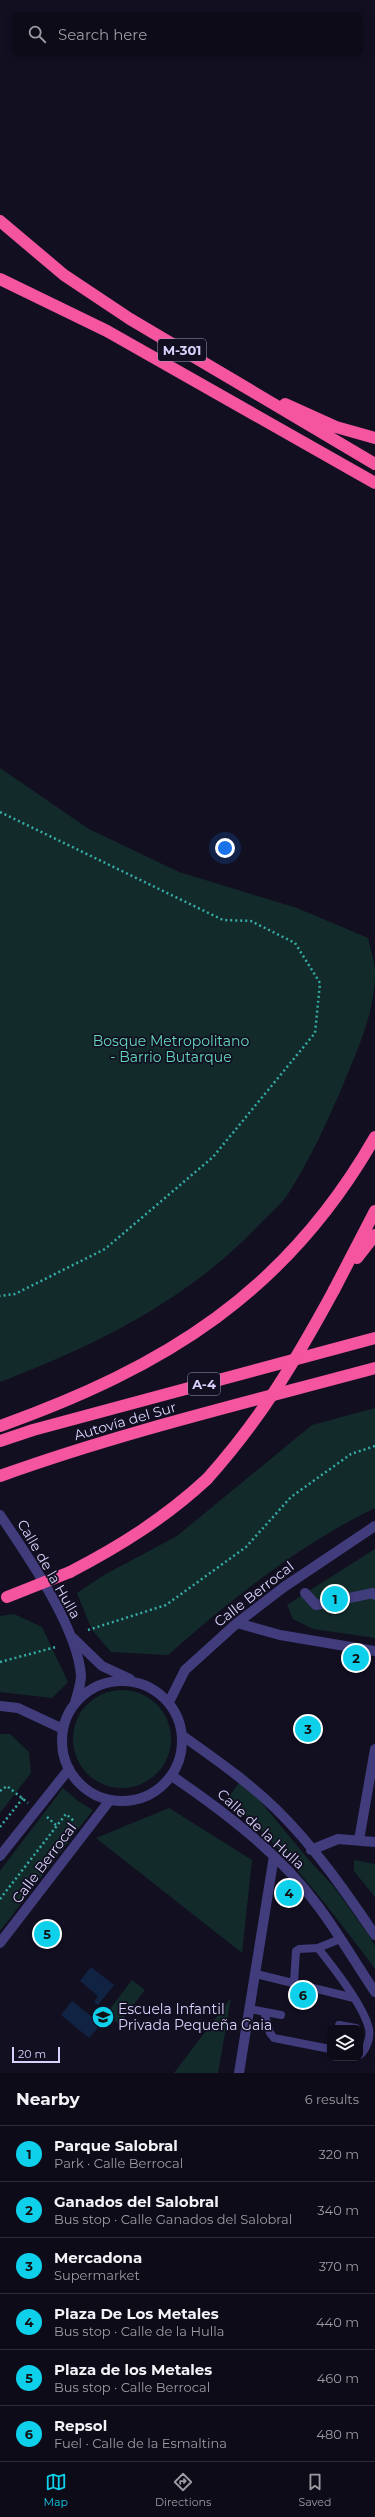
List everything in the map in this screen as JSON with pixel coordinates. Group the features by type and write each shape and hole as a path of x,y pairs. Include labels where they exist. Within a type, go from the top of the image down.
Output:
{"highway":[{"name":"M-301","path":"0,221 71,279 130,319 375,464"},
{"name":"M-301","path":"0,279 107,331 375,483"},
{"name":"M-301","path":"240,384 336,427 375,438"},
{"path":"0,1426 76,1398 165,1353 234,1304 287,1257 321,1220 358,1168 375,1137"},
{"path":"4,1598 70,1572 120,1545 180,1504 207,1479 237,1446 263,1410 296,1359 375,1212"},
{"path":"343,1274 375,1235"},
{"name":"Autovía del Sur","path":"0,1442 33,1430 375,1338"},
{"name":"Autovía del Sur","path":"0,1476 52,1457 375,1368"}],"street":[{"name":"Calle de la Hulla","path":"0,1515 29,1558 73,1638"},
{"name":"Calle Berrocal","path":"169,1702 185,1670 237,1623 284,1587 375,1526"},
{"path":"305,1593 316,1605 374,1593"},
{"path":"237,1623 280,1635 375,1651"},
{"path":"73,1638 102,1666 155,1690 169,1702 180,1724 183,1736 179,1763 172,1776 155,1792 133,1801 110,1800 86,1789 69,1769 62,1750 63,1729 67,1715 75,1703 87,1691 103,1683 120,1680 137,1682"},
{"path":"73,1638 81,1677 75,1703"},
{"path":"0,1706 18,1708 63,1729"},
{"name":"Calle de la Hulla","path":"183,1736 242,1779 276,1810 342,1887 375,1936"},
{"path":"359,1840 375,1749"},
{"path":"0,1856 69,1769"},
{"name":"Calle de la Hulla","path":"172,1776 212,1802 274,1856 318,1906 375,1992"},
{"name":"Calle Berrocal","path":"0,1943 110,1800"},
{"path":"311,1850 338,1839 375,1842"},
{"path":"239,2073 274,1856"}],"lane":[{"path":"294,1983 296,1951 318,1948 340,1939"},
{"path":"318,1948 354,1998 372,2030 366,2048 363,2051"},
{"path":"256,1974 354,1998"},
{"path":"250,2009 281,2015"},
{"path":"264,2012 270,2033 274,2038 327,2048"}],"path":[{"path":"0,812 224,920 251,921 295,943 320,983 315,1033 213,1157 105,1249 15,1294 0,1296"},
{"path":"88,1630 166,1605 246,1547 291,1497 351,1454 375,1446"},
{"path":"0,1662 56,1647"},
{"path":"0,1793 7,1786 28,1803"},
{"path":"0,1826 23,1798"},
{"path":"0,1899 66,1814 75,1822"},
{"path":"47,1817 57,1826"}],"green space":[{"name":"Bosque Metropolitano - Barrio Butarque","path":"0,768 89,829 179,872 297,908 368,938 375,972 369,1016 354,1058 331,1113 311,1154 296,1181 281,1203 231,1252 201,1277 170,1298 138,1318 70,1353 0,1382"},
{"path":"375,1408 375,1508 320,1538 267,1574 216,1614 168,1655 111,1652 92,1630 77,1593 104,1575 177,1536 312,1425"},
{"path":"375,1549 375,1638 313,1629 293,1619 287,1605"},
{"path":"14,1614 42,1627 68,1682 52,1698 0,1692 0,1616"},
{"path":"122,1690 132,1691 149,1698 163,1712 170,1729 170,1749 163,1766 149,1780 132,1787 122,1788 112,1787 95,1780 81,1766 74,1749 73,1739 74,1729 81,1712 95,1698 112,1691"},
{"path":"0,1734 10,1734 29,1752 31,1773 0,1813"},
{"path":"242,1779 308,1859 334,1887 368,1934 375,1946 375,1969 306,1880 249,1818 228,1798"},
{"path":"63,1788 78,1801 93,1810 0,1931 0,1871"},
{"path":"169,1808 252,1860 242,1953 96,1838"},
{"path":"354,1860 375,1864 375,1897 354,1871"},
{"path":"132,1980 145,1990 119,2024 106,2014"},
{"path":"231,1998 218,2073 174,2073"}],"water":[{"path":"91,1967 114,1985 98,2005 94,2002 98,1996 80,1981"},
{"path":"72,2001 101,2024 89,2038 61,2015"}],"place":[{"name":"Parque Salobral","path":"335,1599"},
{"name":"Ganados del Salobral","path":"356,1658"},
{"name":"Mercadona","path":"308,1729"},
{"name":"Plaza De Los Metales","path":"289,1893"},
{"name":"Plaza de los Metales","path":"47,1934"},
{"name":"Repsol","path":"303,1995"},
{"name":"Escuela Infantil Privada Pequeña Gaia","path":"103,2017"}]}
